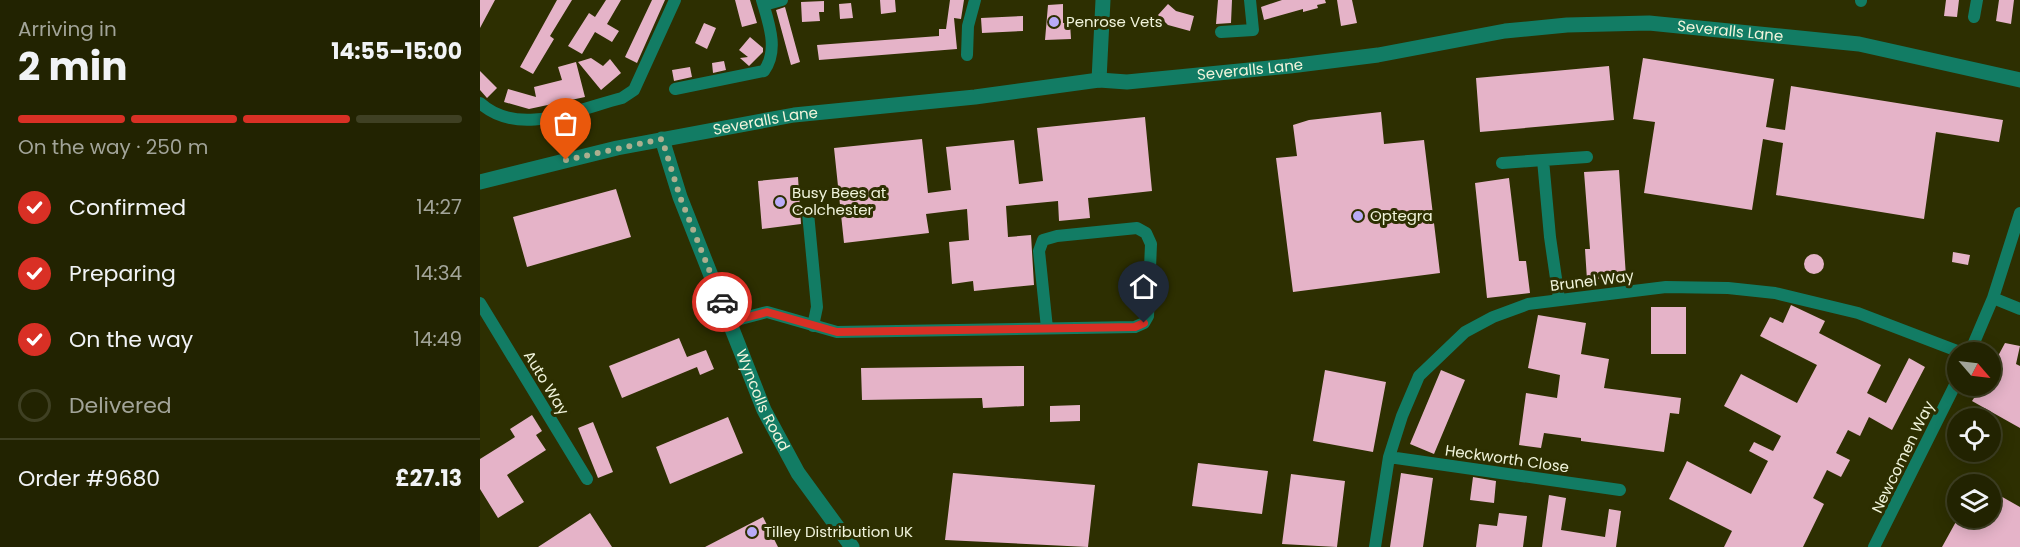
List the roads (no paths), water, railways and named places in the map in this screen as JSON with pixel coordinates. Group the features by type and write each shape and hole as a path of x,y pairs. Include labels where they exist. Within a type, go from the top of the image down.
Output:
{"street":[{"path":"480,103 491,114 503,118 531,121 622,98 634,90 675,0"},
{"path":"675,89 764,71 772,61 773,43 763,3 782,0"},
{"path":"967,55 968,26 975,0"},
{"path":"1099,80 1103,0"},
{"path":"1221,32 1253,30 1250,0"},
{"path":"1974,17 1977,0"},
{"name":"Severalls Lane","path":"480,182 662,139 794,115 975,97 1099,80 1127,82 1290,66 1378,55 1505,31 1568,25 1648,22 1859,44 2020,80"},
{"name":"Wyncolls Road","path":"662,139 680,197 704,253 729,322 782,446 798,473 852,547"},
{"path":"1502,163 1587,158"},
{"path":"1543,160 1550,237 1559,299"},
{"path":"808,213 817,307 813,326"},
{"path":"1974,342 1993,298 2020,213"},
{"path":"729,322 767,312 837,332 1135,327 1144,323 1148,316 1150,244 1146,233 1137,228 1057,236 1043,240 1039,251 1047,328"},
{"name":"Brunel Way","path":"1375,547 1389,457 1402,416 1419,376 1465,332 1493,317 1528,304 1666,287 1728,288 1775,293 1858,313 1947,347"},
{"path":"1993,298 2020,309"},
{"name":"Auto Way","path":"480,303 587,479"},
{"name":"Newcomen Way","path":"1874,547 1950,396"},
{"name":"Heckworth Close","path":"1389,457 1620,490"}],"place":[{"name":"Penrose Vets","path":"1054,22"},
{"name":"Busy Bees at Colchester","path":"780,202"},
{"name":"Optegra","path":"1358,216"},
{"name":"Tilley Distribution UK","path":"752,532"}]}
